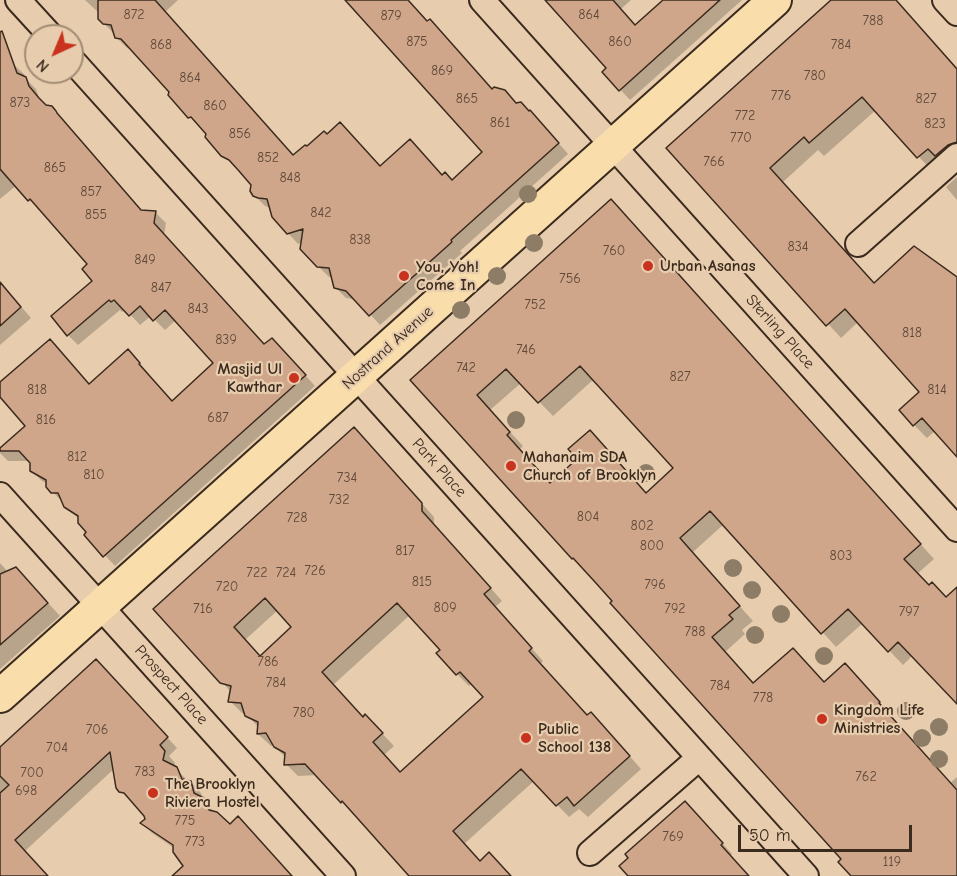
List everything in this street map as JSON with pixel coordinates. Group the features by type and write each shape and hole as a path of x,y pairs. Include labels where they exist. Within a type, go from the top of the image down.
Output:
{"main road":[{"name":"Nostrand Avenue","path":"0,696 775,0"}],"street":[{"path":"18,0 40,24"},
{"name":"Sterling Place","path":"482,0 957,530"},
{"path":"945,0 957,13"},
{"name":"Park Place","path":"84,73 806,876"},
{"path":"858,244 957,156"},
{"name":"Prospect Place","path":"0,495 343,876"},
{"path":"590,853 699,758"}],"building":[{"path":"98,0 155,0 293,155 324,131 327,134 340,122 380,166 410,139 442,175 445,172 452,180 482,152 345,0 408,0 427,21 430,19 492,89 494,87 505,90 516,103 521,102 559,143 369,316 346,291 334,288 329,268 317,267 300,249 303,229 287,234 272,217 267,199 253,196 250,191 251,185 239,171 229,160 221,156 205,137 206,134 191,117 188,118 168,95 169,92 121,39 115,38 111,25 103,24 98,19"},
{"path":"545,0 613,0 635,25 663,0 720,0 619,91 602,72 606,68"},
{"path":"831,0 896,0 957,69 957,142 948,145 935,156 928,149 917,158 862,97 809,143 804,137 770,168 874,283 914,246 957,277 957,457 922,418 913,426 899,410 919,392 845,309 826,326 666,148"},
{"path":"2,31 17,73 24,76 24,84 28,84 46,105 52,106 141,210 156,211 154,223 264,344 272,338 306,375 103,557 84,535 86,532 78,523 78,516 64,507 58,493 51,493 46,487 46,480 30,471 30,463 19,451 0,451 0,448 25,426 0,397 0,382 50,339 89,384 128,349 172,401 213,363 165,310 153,321 140,306 129,316 114,300 111,302 109,300 67,336 51,316 92,281 82,269 87,264 30,199 28,201 0,169 0,32"},
{"path":"611,199 921,544 904,559 929,585 932,582 946,597 957,587 957,704 898,642 888,652 848,609 821,634 710,511 680,538 740,606 729,615 733,619 712,637 753,683 793,648 824,682 845,663 957,790 957,876 851,876 838,862 841,859 610,603 612,601 410,380","holes":["580,366 673,468 646,493 590,430 568,449 577,459 550,483 507,435 510,432 477,395 506,369 538,403"]},
{"path":"0,282 21,307 0,326"},
{"path":"354,427 422,503 422,511 491,588 484,594 532,648 529,651 587,715 591,712 630,756 574,806 567,797 556,806 521,769 453,831 480,861 489,852 511,876 409,876 342,801 341,803 305,764 284,765 285,753 274,747 266,733 257,734 258,722 245,716 241,703 228,702 231,686 220,683 153,609","holes":["265,598 291,627 260,656 234,627","397,603 440,650 436,653 456,675 460,672 483,697 400,772 373,742 383,733 365,714 363,717 322,672"]},
{"path":"16,567 48,603 0,645 0,574"},
{"path":"96,659 168,737 160,745 165,751 163,760 177,767 182,779 191,781 194,793 204,798 209,810 217,812 230,824 238,816 292,876 172,876 183,866 173,852 173,845 140,823 145,819 144,816 124,793 119,792 116,788 110,752 15,840 48,876 0,876 0,793 9,785 0,776 0,747"},
{"path":"685,801 749,876 628,876 619,866 628,858 625,854"}],"place":[{"name":"Urban Asanas","path":"648,266"},
{"name":"You, Yoh! Come In","path":"404,276"},
{"name":"Masjid Ul Kawthar","path":"294,378"},
{"name":"Mahanaim SDA Church of Brooklyn","path":"511,466"},
{"name":"Kingdom Life Ministries","path":"822,719"},
{"name":"Public School 138","path":"526,738"},
{"name":"The Brooklyn Riviera Hostel","path":"153,793"}]}
